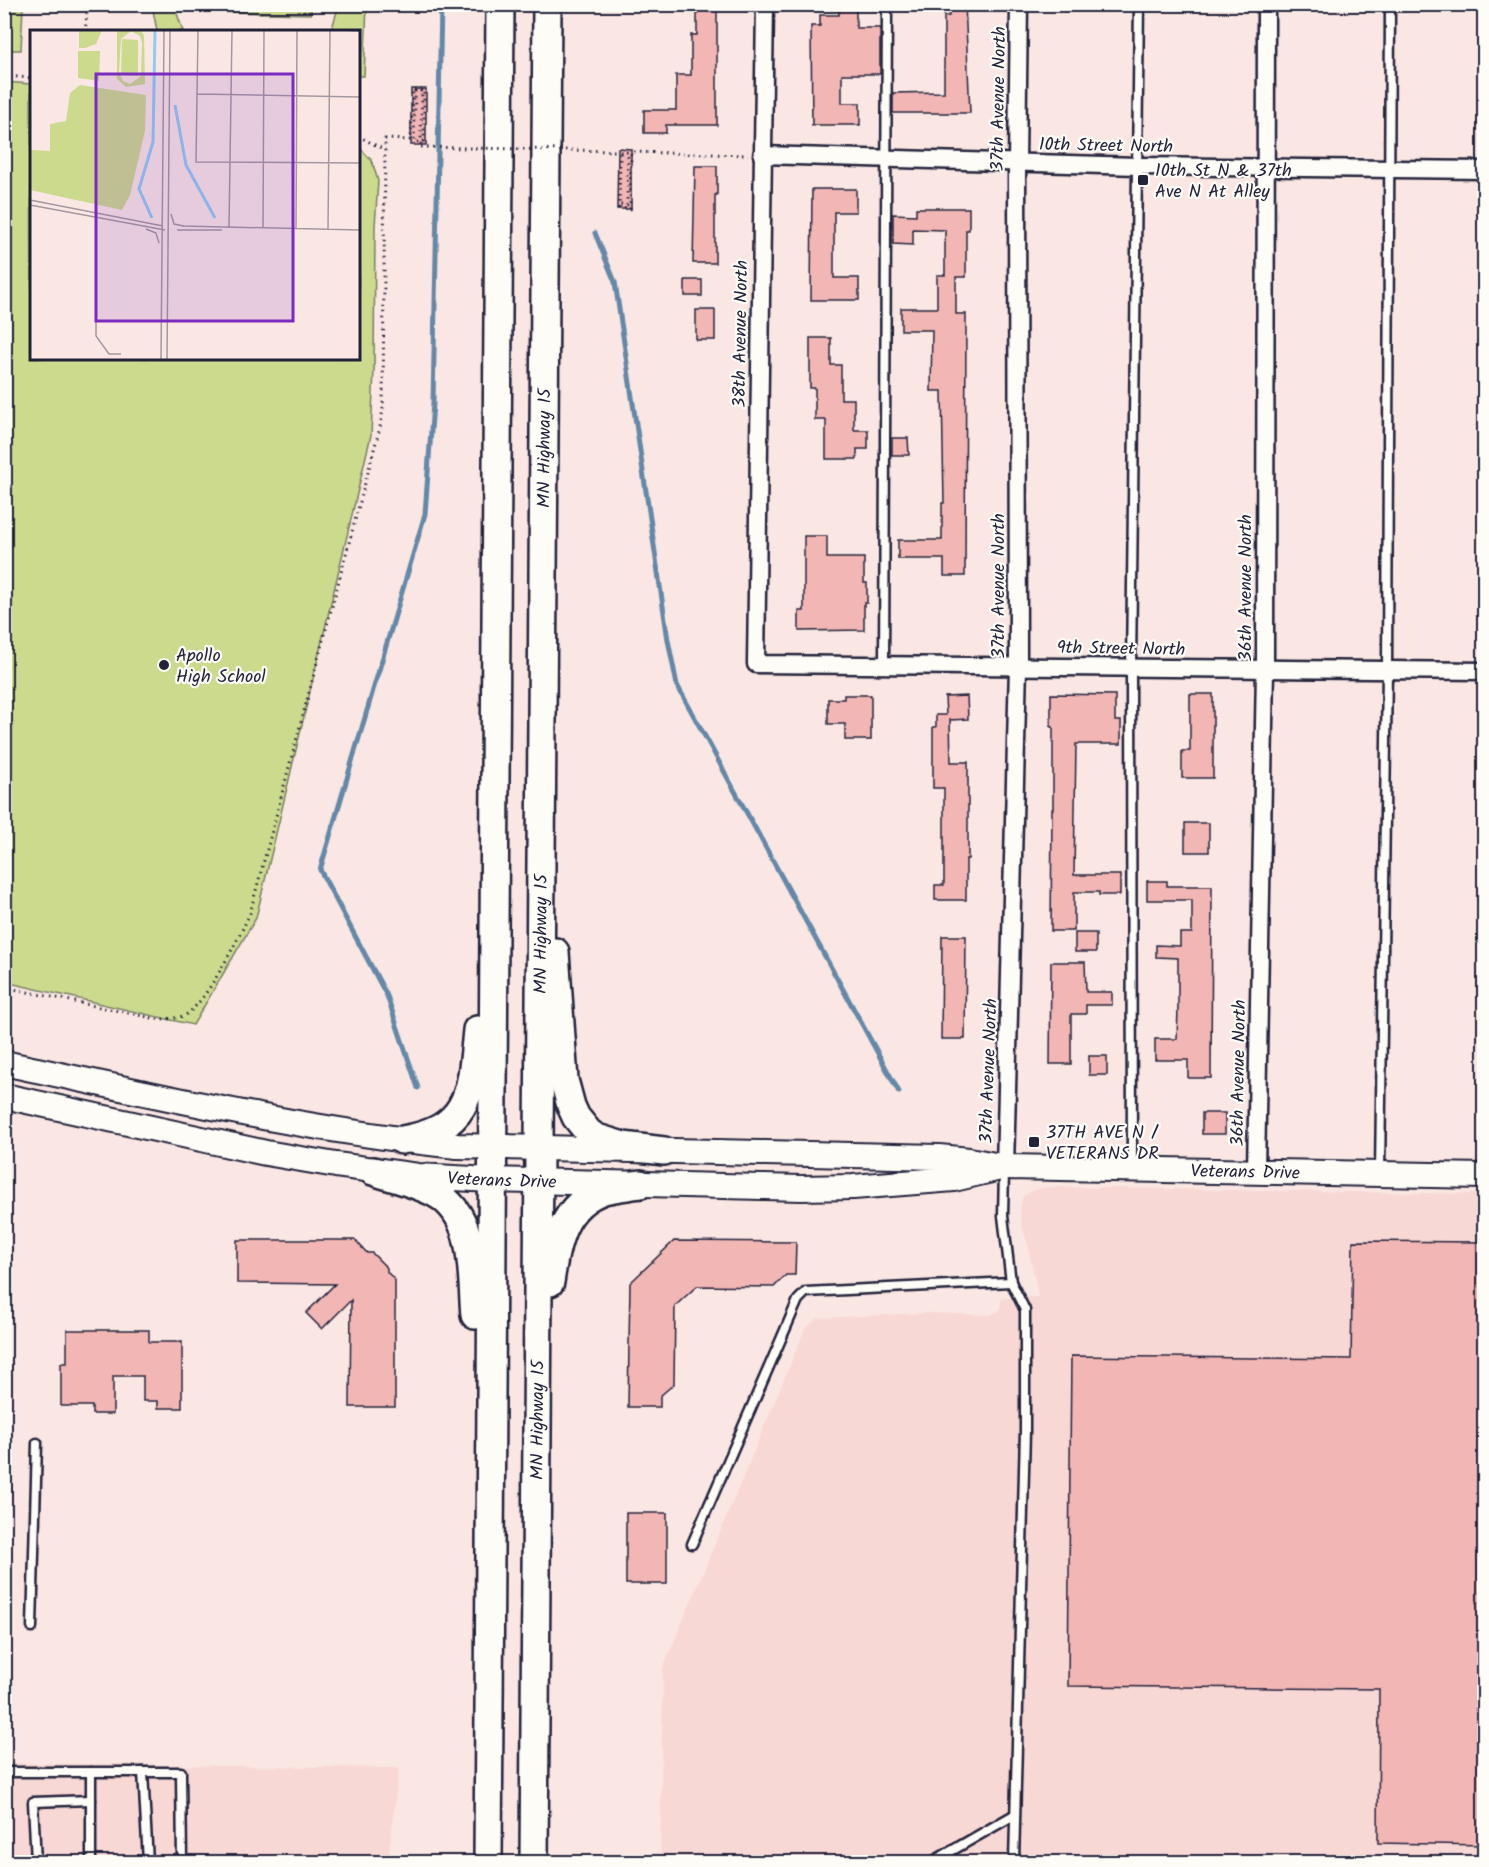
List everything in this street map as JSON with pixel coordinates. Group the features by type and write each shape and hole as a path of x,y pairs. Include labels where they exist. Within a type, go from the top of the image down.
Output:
{"highway":[{"path":"488,1863 500,4"},
{"name":"MN Highway 15","path":"534,1863 537,1148 547,4"},
{"path":"541,788 564,1080 571,1106 583,1126 597,1138 623,1146 664,1151"},
{"path":"402,1140 426,1136 451,1121 462,1107 469,1090 476,1045 494,835"},
{"path":"374,1171 434,1192 452,1205 462,1223 469,1253 489,1483"},
{"path":"536,1387 554,1253 564,1221 572,1210 596,1194 642,1184"}],"main road":[{"name":"Veterans Drive","path":"4,1063 346,1132 402,1140 491,1148 939,1157 1005,1167 1485,1176"},
{"name":"Veterans Drive","path":"4,1096 266,1153 374,1171 491,1180 801,1188 853,1187 954,1179 1005,1167"}],"street":[{"name":"38th Avenue North","path":"756,664 765,4"},
{"name":"37th Avenue North","path":"1005,1167 1018,666 1019,4"},
{"name":"36th Avenue North","path":"1256,1171 1264,669 1266,4"},
{"name":"10th Street North","path":"762,155 1138,166 1485,170"},
{"name":"9th Street North","path":"756,664 1485,671"}],"lane":[{"path":"884,665 887,4"},
{"path":"1132,1168 1131,667 1139,4"},
{"path":"1380,1174 1387,670 1390,4"},
{"path":"1005,1167 1003,1216 1011,1282 1024,1310 1024,1431 1014,1863"},
{"path":"692,1544 798,1300 806,1292 1011,1282"},
{"path":"32,1627 37,1443"},
{"path":"4,1772 182,1772 182,1863"},
{"path":"91,1772 91,1863"},
{"path":"143,1772 148,1863"},
{"path":"36,1863 33,1802 91,1800"},
{"path":"932,1863 1014,1815"}],"path":[{"path":"85,30 87,4"},
{"path":"4,76 30,78"},
{"path":"4,987 157,1018 184,1016 201,1000 247,921 383,410 385,139 411,140 413,90 424,90 424,141 414,142 415,91 422,91 422,111 421,140 421,147 628,152 627,205 620,205 619,153 619,208 630,209 631,152 762,155"},
{"path":"360,137 385,150"}],"shaded area":[{"path":"1052,1187 1484,1194 1484,1862 660,1862 663,1668 805,1329 817,1318 929,1313 991,1315 1000,1310 1002,1298 1038,1297 1028,1245 1021,1223 1020,1208 1023,1196 1036,1189"},
{"path":"5,1763 399,1768 388,1862 5,1862"}],"green space":[{"path":"5,4 23,5 21,50 5,50"},
{"path":"152,5 174,5 183,30 157,30"},
{"path":"189,5 311,5 311,14 189,11"},
{"path":"339,5 367,5 364,76 360,76 360,30 331,30"},
{"name":"Apollo High School","path":"5,82 30,84 30,360 360,360 360,148 372,161 378,181 371,435 256,918 193,1025 5,982"}],"building":[{"path":"697,4 717,4 717,125 666,125 666,133 644,133 644,110 676,110 676,75 691,75 691,35 697,35"},
{"path":"839,4 856,4 856,28 880,28 880,74 842,74 842,103 860,103 860,125 812,125 811,26 820,26 820,15 839,15"},
{"path":"949,4 965,4 970,113 893,113 893,93 944,92 944,16 949,16"},
{"path":"411,89 426,89 426,145 411,145"},
{"path":"618,148 631,149 631,209 617,209"},
{"path":"695,166 717,166 715,263 693,263"},
{"path":"812,189 856,189 856,212 834,212 834,278 859,278 859,300 811,300"},
{"path":"916,208 969,208 969,230 966,230 966,277 956,277 956,314 966,314 965,576 944,576 944,559 898,559 898,540 942,540 942,503 944,503 942,391 931,391 932,330 901,330 901,308 937,308 937,275 945,275 945,230 913,229 913,245 893,244 893,214 916,215"},
{"path":"685,280 702,280 702,296 685,296"},
{"path":"696,310 715,310 715,340 696,340"},
{"path":"810,338 831,338 831,365 841,365 841,399 854,399 854,430 868,430 868,449 857,449 857,459 826,459 826,420 815,420 815,388 810,388"},
{"path":"892,438 908,438 909,455 892,455"},
{"path":"804,536 827,536 827,558 864,558 867,603 864,603 864,630 799,631 799,611 804,611"},
{"path":"1051,694 1115,695 1115,721 1121,721 1121,744 1076,744 1074,875 1120,875 1120,895 1074,892 1074,931 1051,931 1053,727 1051,727"},
{"path":"1190,694 1213,694 1213,778 1182,778 1182,751 1190,751"},
{"path":"844,695 871,695 871,740 845,740 845,724 828,724 828,699 844,699"},
{"path":"967,696 968,719 950,720 951,762 968,762 966,900 935,900 935,885 944,885 944,788 933,788 933,727 936,727 936,715 946,715 945,697"},
{"path":"1185,823 1209,823 1209,852 1185,852"},
{"path":"1147,881 1167,881 1167,886 1212,886 1211,1078 1188,1078 1188,1060 1155,1060 1155,1039 1177,1039 1178,1008 1178,958 1156,957 1156,945 1180,946 1180,933 1192,933 1192,900 1147,900"},
{"path":"1075,933 1096,933 1096,952 1075,952"},
{"path":"942,936 966,936 965,1039 941,1039"},
{"path":"1051,962 1085,962 1086,992 1112,992 1112,1005 1086,1005 1086,1014 1071,1014 1071,1064 1050,1064"},
{"path":"1089,1056 1107,1056 1107,1075 1089,1075"},
{"path":"1202,1113 1225,1113 1225,1134 1202,1134"},
{"path":"237,1240 355,1240 367,1253 372,1253 387,1268 387,1272 395,1280 395,1407 350,1407 351,1300 322,1329 306,1313 335,1284 237,1283"},
{"path":"674,1241 796,1242 795,1275 786,1275 774,1287 697,1286 675,1306 674,1384 660,1396 660,1407 628,1407 630,1283"},
{"path":"1353,1241 1485,1242 1485,1845 1378,1843 1379,1689 1068,1686 1071,1356 1351,1359"},
{"path":"67,1330 149,1330 149,1342 182,1342 182,1408 158,1408 158,1401 143,1401 143,1376 113,1376 113,1414 92,1414 92,1406 61,1406 61,1363 67,1363"},
{"path":"626,1513 667,1513 667,1584 626,1584"}],"waterway":[{"path":"418,1088 387,996 320,870 425,514 433,403 441,4"},
{"path":"595,233 615,282 668,640 677,685 899,1092"}],"place":[{"name":"10th St N & 37th Ave N At Alley","path":"1143,180"},
{"name":"Apollo High School","path":"164,665"},
{"name":"37TH AVE N / VETERANS DR","path":"1034,1142"}]}
